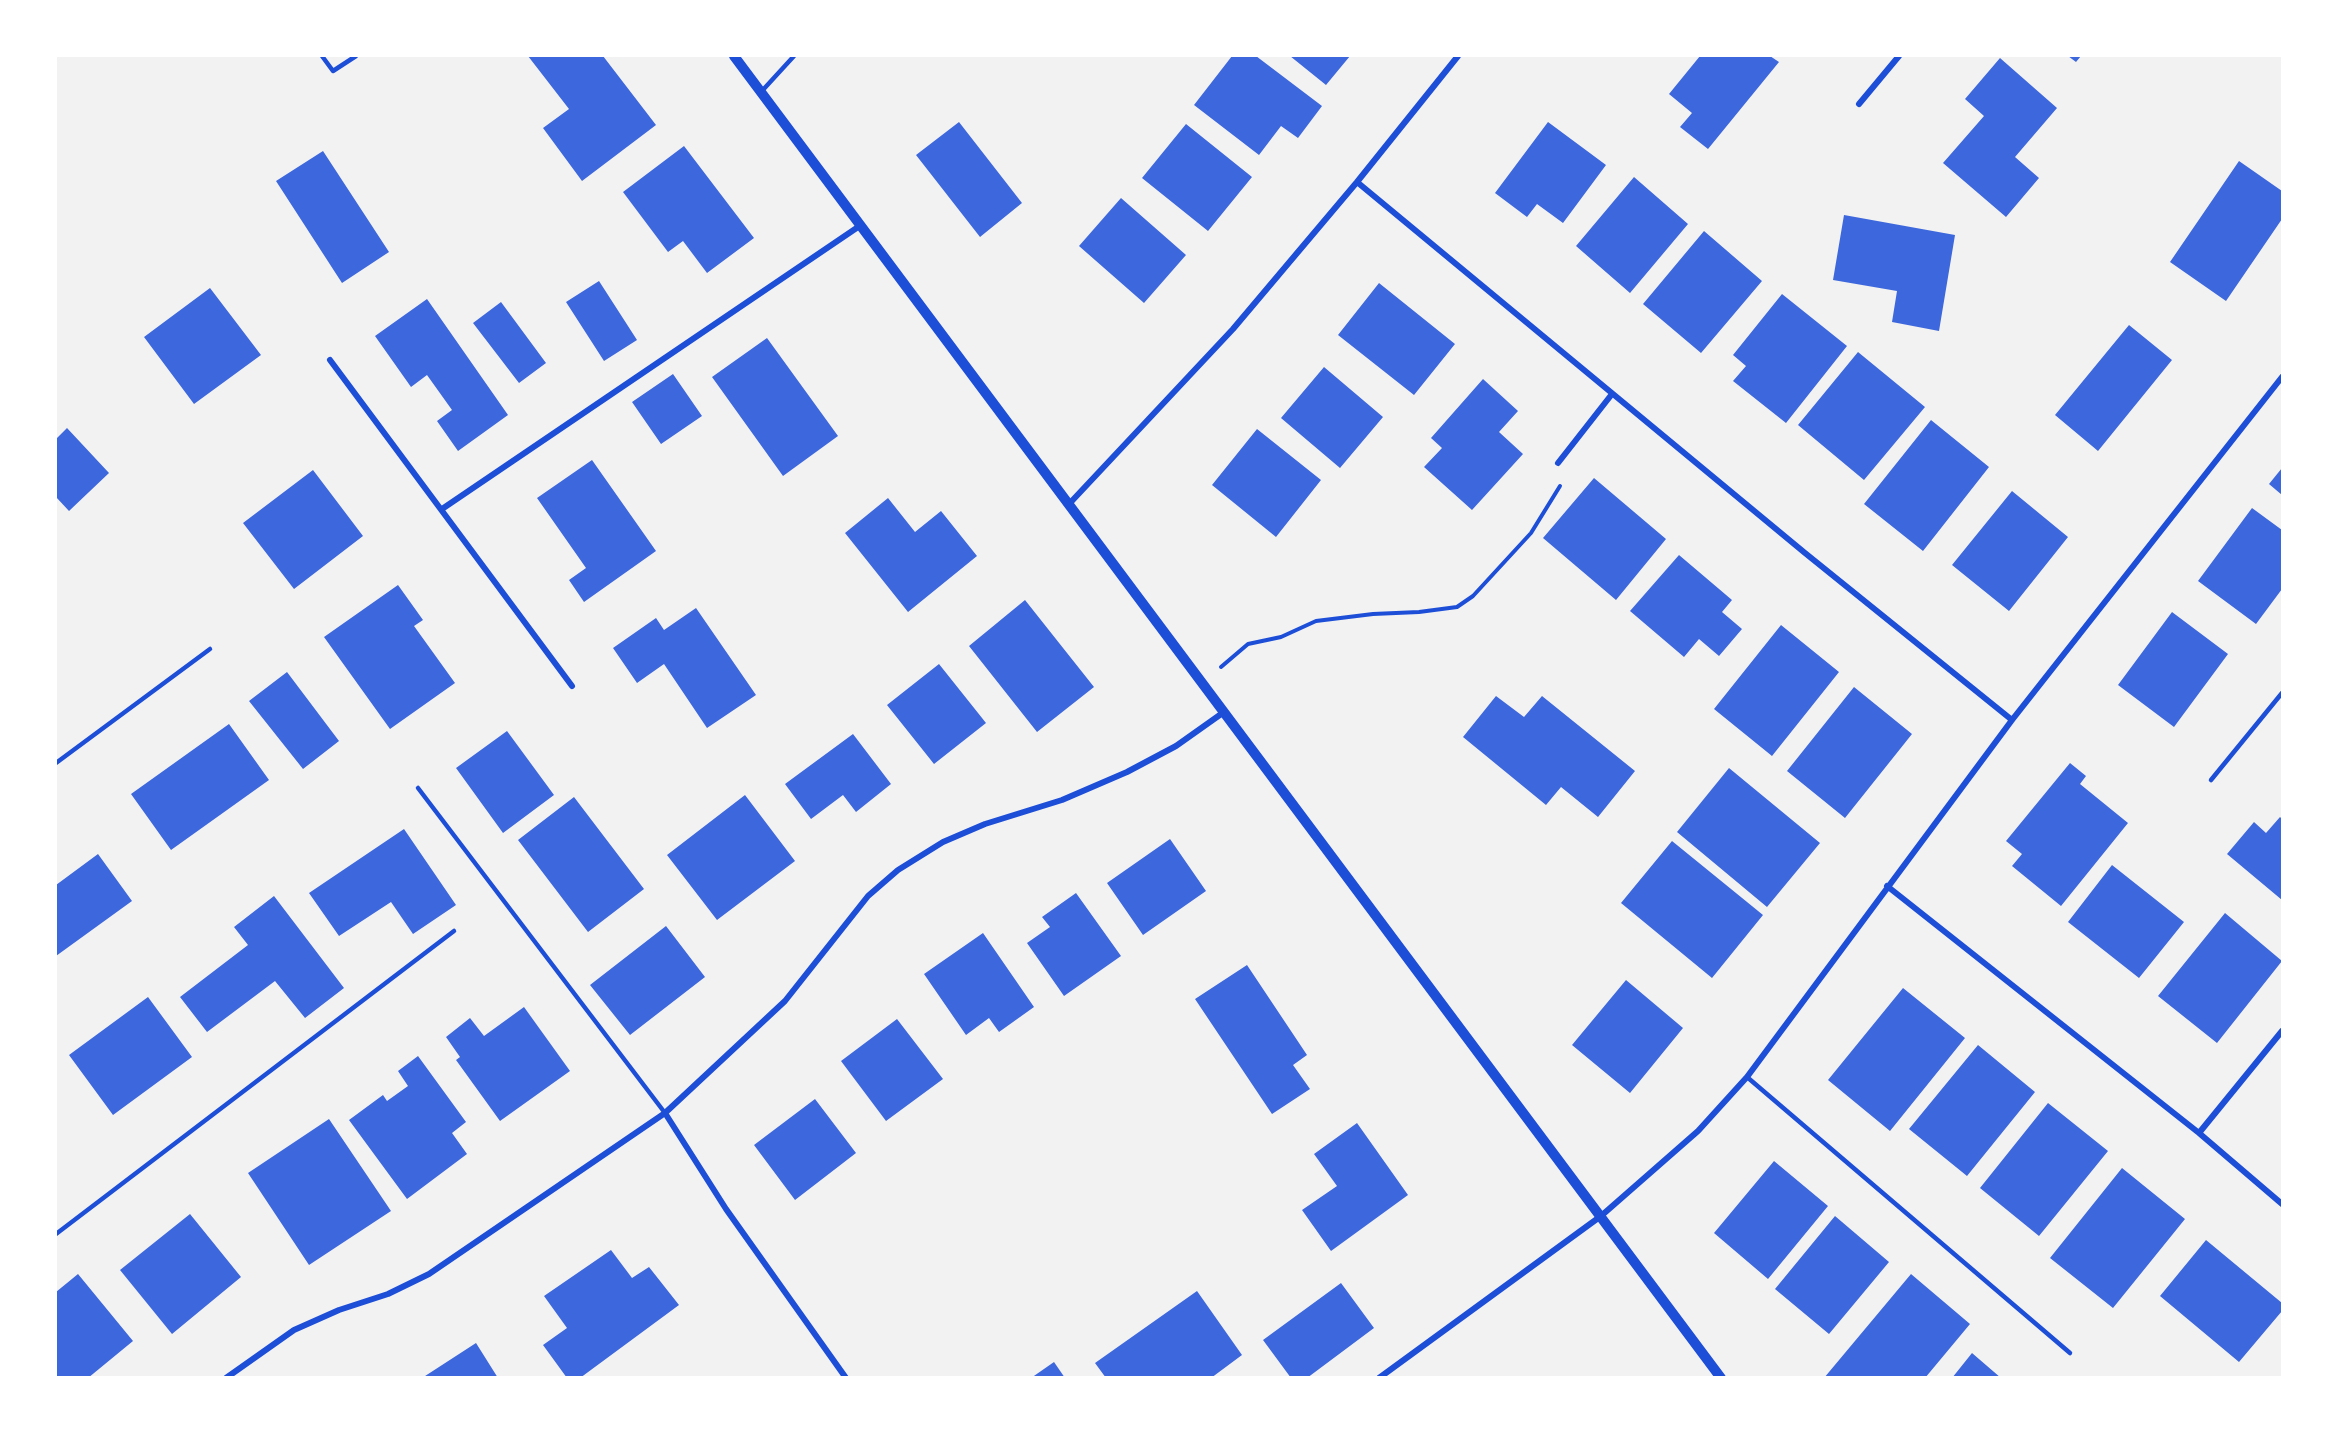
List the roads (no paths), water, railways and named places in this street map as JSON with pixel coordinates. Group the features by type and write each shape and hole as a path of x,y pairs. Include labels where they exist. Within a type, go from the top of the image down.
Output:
{"street":[{"path":"734,56 862,224 1721,1377"},
{"path":"1070,503 1233,329 1357,182 1458,56"},
{"path":"1859,104 1899,56"},
{"path":"1357,182 1612,394 2012,720"},
{"path":"442,509 862,224"},
{"path":"330,360 572,686"},
{"path":"1379,1377 1601,1216 1698,1131 1747,1077 2012,720 2283,377"},
{"path":"1558,463 1612,394"},
{"path":"226,1377 294,1330 339,1310 388,1294 429,1274 665,1113 785,1001 868,896 898,870 943,842 985,824 1062,800 1127,772 1176,746 1224,712"},
{"path":"1887,886 2199,1133 2283,1204"},
{"path":"2199,1133 2283,1031"},
{"path":"665,1113 726,1209 846,1377"}],"lane":[{"path":"322,56 333,71 356,56"},
{"path":"761,92 794,56"},
{"path":"56,763 210,649"},
{"path":"2211,780 2283,693"},
{"path":"418,788 665,1113"},
{"path":"56,1234 454,931"},
{"path":"1747,1077 2070,1353"}]}
